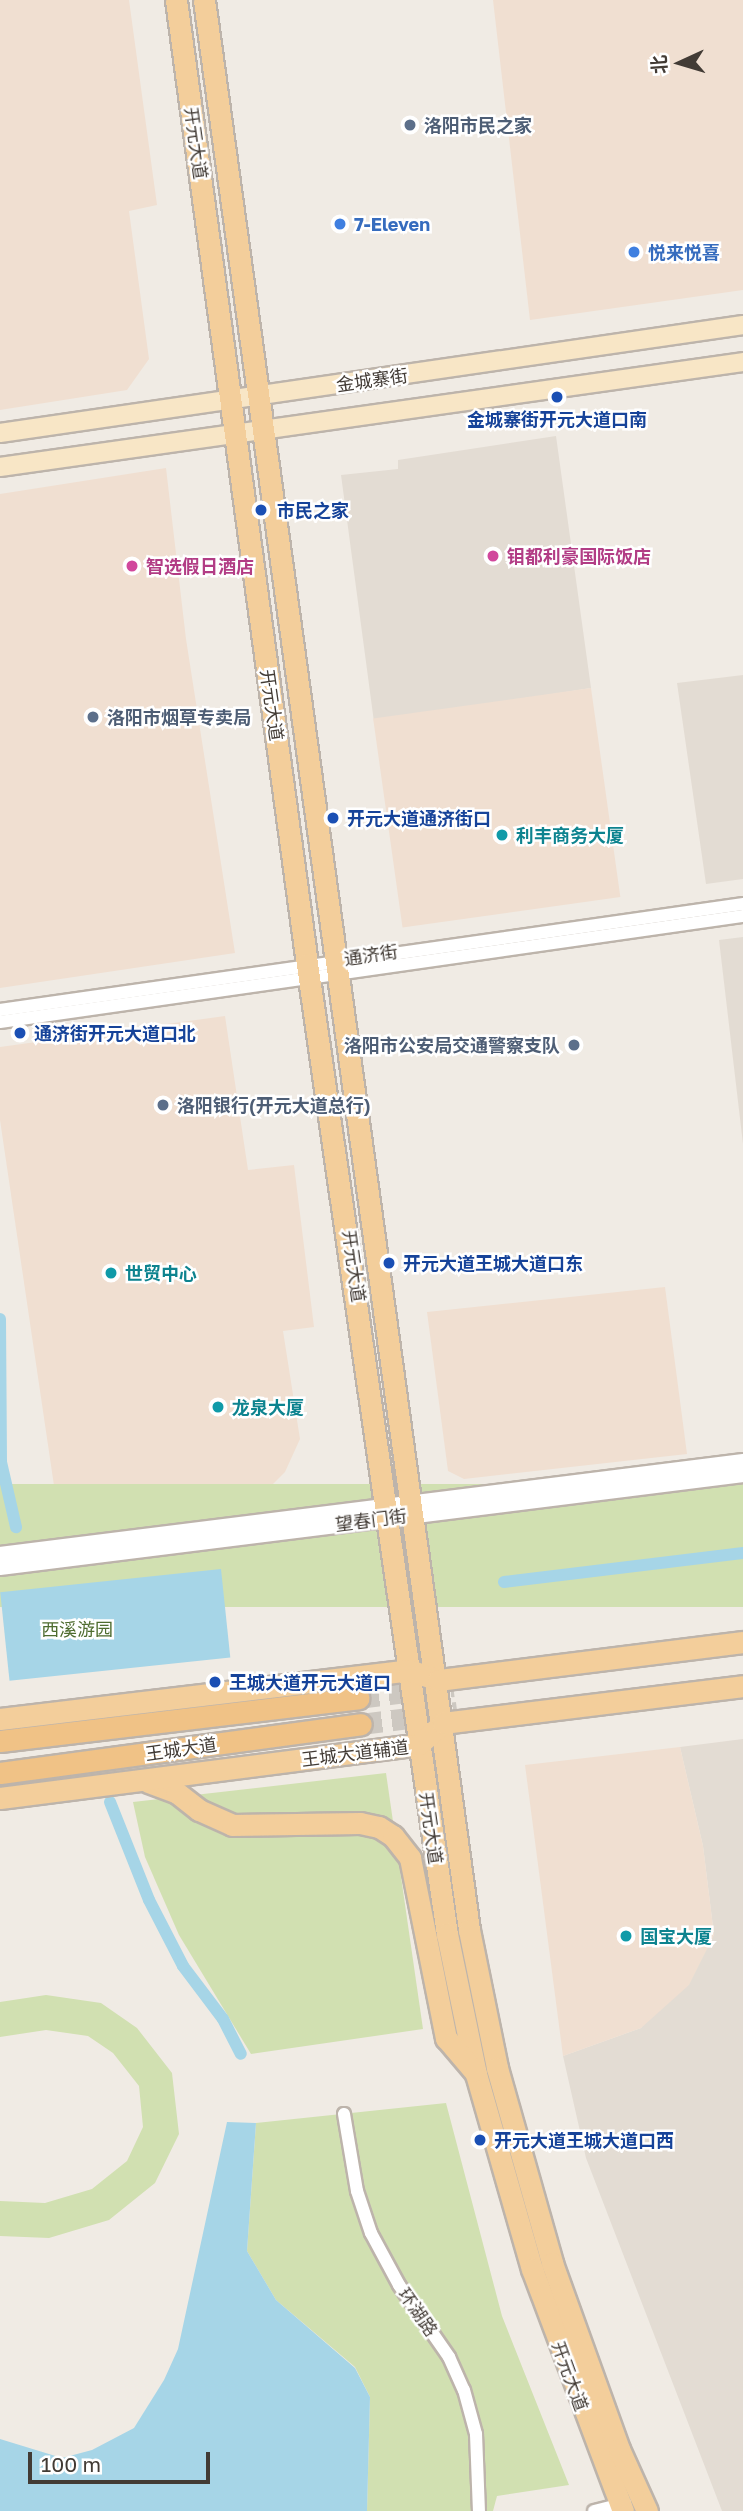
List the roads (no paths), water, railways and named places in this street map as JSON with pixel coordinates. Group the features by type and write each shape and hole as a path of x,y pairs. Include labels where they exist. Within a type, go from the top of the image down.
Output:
{"highway":[{"name":"王城大道","path":"0,1741 358,1698"},
{"name":"王城大道","path":"0,1773 361,1724"}],"main road":[{"name":"开元大道","path":"176,0 308,971 389,1512 447,1934 476,2074 531,2269 622,2508"},
{"name":"开元大道","path":"204,0 262,396 335,967 438,1680 468,1930 497,2068 552,2263 645,2505"},
{"name":"金城寨街","path":"0,433 743,326"},
{"name":"金城寨街","path":"0,467 743,362"},
{"path":"0,1719 409,1670 438,1680 743,1642"},
{"path":"443,1723 743,1686"},
{"name":"王城大道辅道","path":"0,1798 419,1744 443,1723"},
{"path":"143,1780 176,1792 199,1810 233,1825 360,1823 379,1827 393,1836 410,1858 446,2038 476,2074"}],"street":[{"name":"通济街","path":"0,1022 743,904"},
{"name":"通济街","path":"335,967 743,916"},
{"name":"通济街","path":"0,1010 308,971"},
{"name":"望春门街","path":"0,1555 413,1509 743,1462"},
{"name":"望春门街","path":"413,1509 743,1474"},
{"name":"望春门街","path":"0,1567 389,1512"},
{"name":"环湖路","path":"344,2114 357,2191 371,2233 398,2285 449,2357 464,2390 476,2434 480,2511"},
{"path":"594,2511 645,2505"}],"water":[{"path":"221,1569 230,1658 10,1681 0,1592"},
{"path":"227,2122 256,2123 247,2251 276,2300 355,2368 370,2397 367,2511 0,2511 0,2439 62,2458 92,2450 134,2428 164,2380 178,2349"}],"waterway":[{"path":"0,1319 1,1462 16,1527"},
{"path":"504,1582 743,1553"},
{"path":"110,1802 149,1900 183,1966 223,2019 241,2054"}],"tunnel":[{"path":"358,1698 453,1686"},
{"path":"361,1724 457,1712"}],"place":[{"name":"洛阳市民之家","path":"410,125"},
{"name":"7-Eleven","path":"340,224"},
{"name":"悦来悦喜","path":"634,252"},
{"name":"金城寨街开元大道口南","path":"557,397"},
{"name":"市民之家","path":"261,510"},
{"name":"钼都利豪国际饭店","path":"493,556"},
{"name":"智选假日酒店","path":"132,566"},
{"name":"洛阳市烟草专卖局","path":"93,717"},
{"name":"开元大道通济街口","path":"333,818"},
{"name":"利丰商务大厦","path":"502,835"},
{"name":"通济街开元大道口北","path":"20,1033"},
{"name":"洛阳市公安局交通警察支队","path":"574,1045"},
{"name":"洛阳银行(开元大道总行)","path":"163,1105"},
{"name":"开元大道王城大道口东","path":"389,1263"},
{"name":"世贸中心","path":"111,1273"},
{"name":"龙泉大厦","path":"218,1407"},
{"name":"王城大道开元大道口","path":"215,1682"},
{"name":"国宝大厦","path":"626,1936"},
{"name":"开元大道王城大道口西","path":"480,2140"}],"park label":[{"name":"西溪游园","path":"77,1629"}]}
